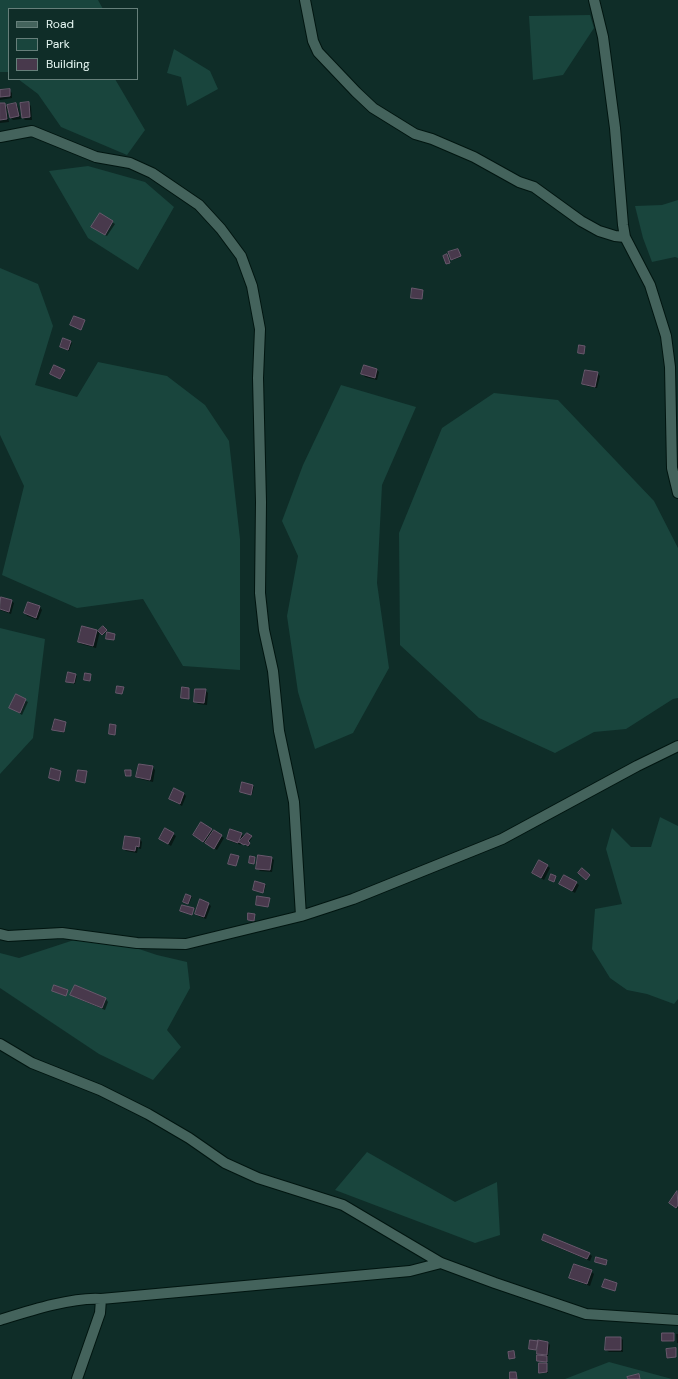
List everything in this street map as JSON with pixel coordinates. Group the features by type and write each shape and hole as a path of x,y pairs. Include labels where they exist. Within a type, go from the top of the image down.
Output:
{"street":[{"path":"306,0 313,41 318,52 356,92 374,108 415,134 432,139 474,156 519,182 534,187 581,221 599,231 615,236 625,237"},
{"path":"594,0 603,37 615,128 625,237 650,285 666,336 670,367 672,468 678,493"},
{"path":"0,137 32,131 96,157 130,163 176,189 199,205 221,229 241,256 252,286 260,329 258,378 261,502 260,592 264,630 273,671 280,732 294,802 301,916"},
{"path":"0,934 8,936 62,933 137,943 186,944 301,916 354,899 502,839 637,766 678,746"},
{"path":"0,1044 32,1063 100,1090 148,1114 189,1138 225,1163 258,1178 343,1205 441,1263 524,1294 586,1314 678,1320"},
{"path":"0,1320 26,1312 91,1298 101,1299 410,1271 441,1263"},
{"path":"77,1379 100,1313 101,1299"}],"green space":[{"path":"0,0 98,0 102,8 8,8 8,72 0,72"},
{"path":"590,15 594,28 563,75 533,80 529,16"},
{"path":"174,49 210,71 218,89 187,106 181,77 167,73"},
{"path":"19,80 116,80 145,130 127,155 61,127 38,94"},
{"path":"88,166 145,182 174,207 138,270 88,238 49,171"},
{"path":"678,200 678,258 675,257 652,262 643,238 635,206 662,205"},
{"path":"0,268 38,284 53,326 35,385 77,397 98,362 167,376 205,405 229,441 240,539 240,670 183,666 143,599 77,608 2,575 24,486 0,435"},
{"path":"341,385 416,407 382,485 377,583 389,668 353,733 315,749 298,692 287,616 298,556 282,521 303,465"},
{"path":"494,393 558,400 654,501 678,548 678,698 673,699 626,729 594,732 555,753 479,718 400,645 399,533 442,428"},
{"path":"0,628 45,639 33,738 0,774"},
{"path":"660,817 678,826 678,999 674,1004 647,994 627,990 610,978 592,949 595,909 622,904 606,849 612,828 631,847 651,847"},
{"path":"74,940 130,946 157,955 187,962 190,988 167,1030 181,1047 153,1080 99,1054 0,988 0,953 19,958"},
{"path":"367,1152 455,1202 497,1182 500,1235 475,1243 335,1190"},
{"path":"609,1362 672,1379 565,1379"}],"building":[{"path":"10,89 10,96 0,97 0,90"},
{"path":"29,102 30,117 22,118 20,103"},
{"path":"0,103 5,103 7,119 0,120"},
{"path":"16,103 19,116 10,118 7,105"},
{"path":"100,213 113,221 105,235 91,227"},
{"path":"458,249 461,256 451,260 448,252"},
{"path":"447,254 450,263 446,264 443,256"},
{"path":"412,288 423,290 422,299 411,298"},
{"path":"74,316 85,320 81,330 70,325"},
{"path":"63,338 71,341 68,350 60,347"},
{"path":"579,345 585,346 584,354 578,353"},
{"path":"54,365 65,370 60,379 50,374"},
{"path":"364,365 377,369 375,378 361,374"},
{"path":"585,370 598,372 595,387 582,384"},
{"path":"1,597 12,600 9,612 0,609"},
{"path":"28,602 40,606 36,618 24,613"},
{"path":"82,626 97,630 93,646 78,642"},
{"path":"103,626 107,630 102,635 98,631"},
{"path":"107,632 115,634 114,640 106,639"},
{"path":"68,672 76,674 74,683 66,682"},
{"path":"85,673 91,674 90,681 84,680"},
{"path":"117,686 124,687 122,694 116,693"},
{"path":"182,687 189,688 189,699 181,698"},
{"path":"195,689 206,689 204,703 194,702"},
{"path":"16,694 26,699 20,713 9,708"},
{"path":"55,719 66,722 64,732 52,730"},
{"path":"110,724 116,725 115,735 109,734"},
{"path":"139,764 153,766 150,780 136,777"},
{"path":"51,768 61,771 59,781 49,778"},
{"path":"78,770 87,771 85,783 76,781"},
{"path":"125,770 131,770 131,776 126,776"},
{"path":"242,782 253,785 251,795 240,792"},
{"path":"174,788 184,793 180,804 169,799"},
{"path":"201,822 212,829 203,842 193,835"},
{"path":"165,828 174,833 168,844 159,839"},
{"path":"230,829 242,833 238,843 227,839"},
{"path":"214,830 222,835 214,849 205,843"},
{"path":"247,833 252,836 248,841 250,843 248,846 239,842"},
{"path":"125,836 140,838 139,847 136,846 135,851 123,849"},
{"path":"231,854 239,856 236,866 228,864"},
{"path":"258,855 272,857 270,870 256,869"},
{"path":"250,856 255,857 254,864 249,863"},
{"path":"539,860 548,865 541,878 532,873"},
{"path":"582,868 590,875 586,880 578,873"},
{"path":"551,874 556,876 554,882 549,880"},
{"path":"564,875 577,882 572,891 559,884"},
{"path":"255,881 265,884 263,893 253,890"},
{"path":"186,894 191,896 188,904 183,902"},
{"path":"257,896 270,898 268,907 256,905"},
{"path":"200,899 209,903 204,917 195,914"},
{"path":"182,905 194,908 192,915 180,911"},
{"path":"248,913 255,914 254,921 248,920"},
{"path":"54,985 68,990 66,996 52,991"},
{"path":"75,985 106,998 102,1008 70,995"},
{"path":"677,1191 678,1205 676,1208 669,1203"},
{"path":"544,1234 590,1253 587,1259 542,1240"},
{"path":"596,1257 607,1260 606,1265 595,1262"},
{"path":"574,1264 592,1270 587,1284 569,1278"},
{"path":"605,1279 617,1283 615,1291 602,1287"},
{"path":"662,1333 674,1333 674,1341 662,1341"},
{"path":"606,1337 621,1337 621,1350 605,1350"},
{"path":"530,1340 538,1341 536,1350 529,1349"},
{"path":"538,1340 548,1342 547,1355 537,1354"},
{"path":"676,1348 676,1357 667,1358 666,1349"},
{"path":"514,1351 515,1358 509,1359 508,1352"},
{"path":"537,1355 547,1356 547,1362 537,1361"},
{"path":"539,1363 547,1363 547,1372 539,1373"},
{"path":"510,1372 516,1372 517,1379 510,1379"},
{"path":"639,1374 640,1379 628,1379 627,1377"}]}
